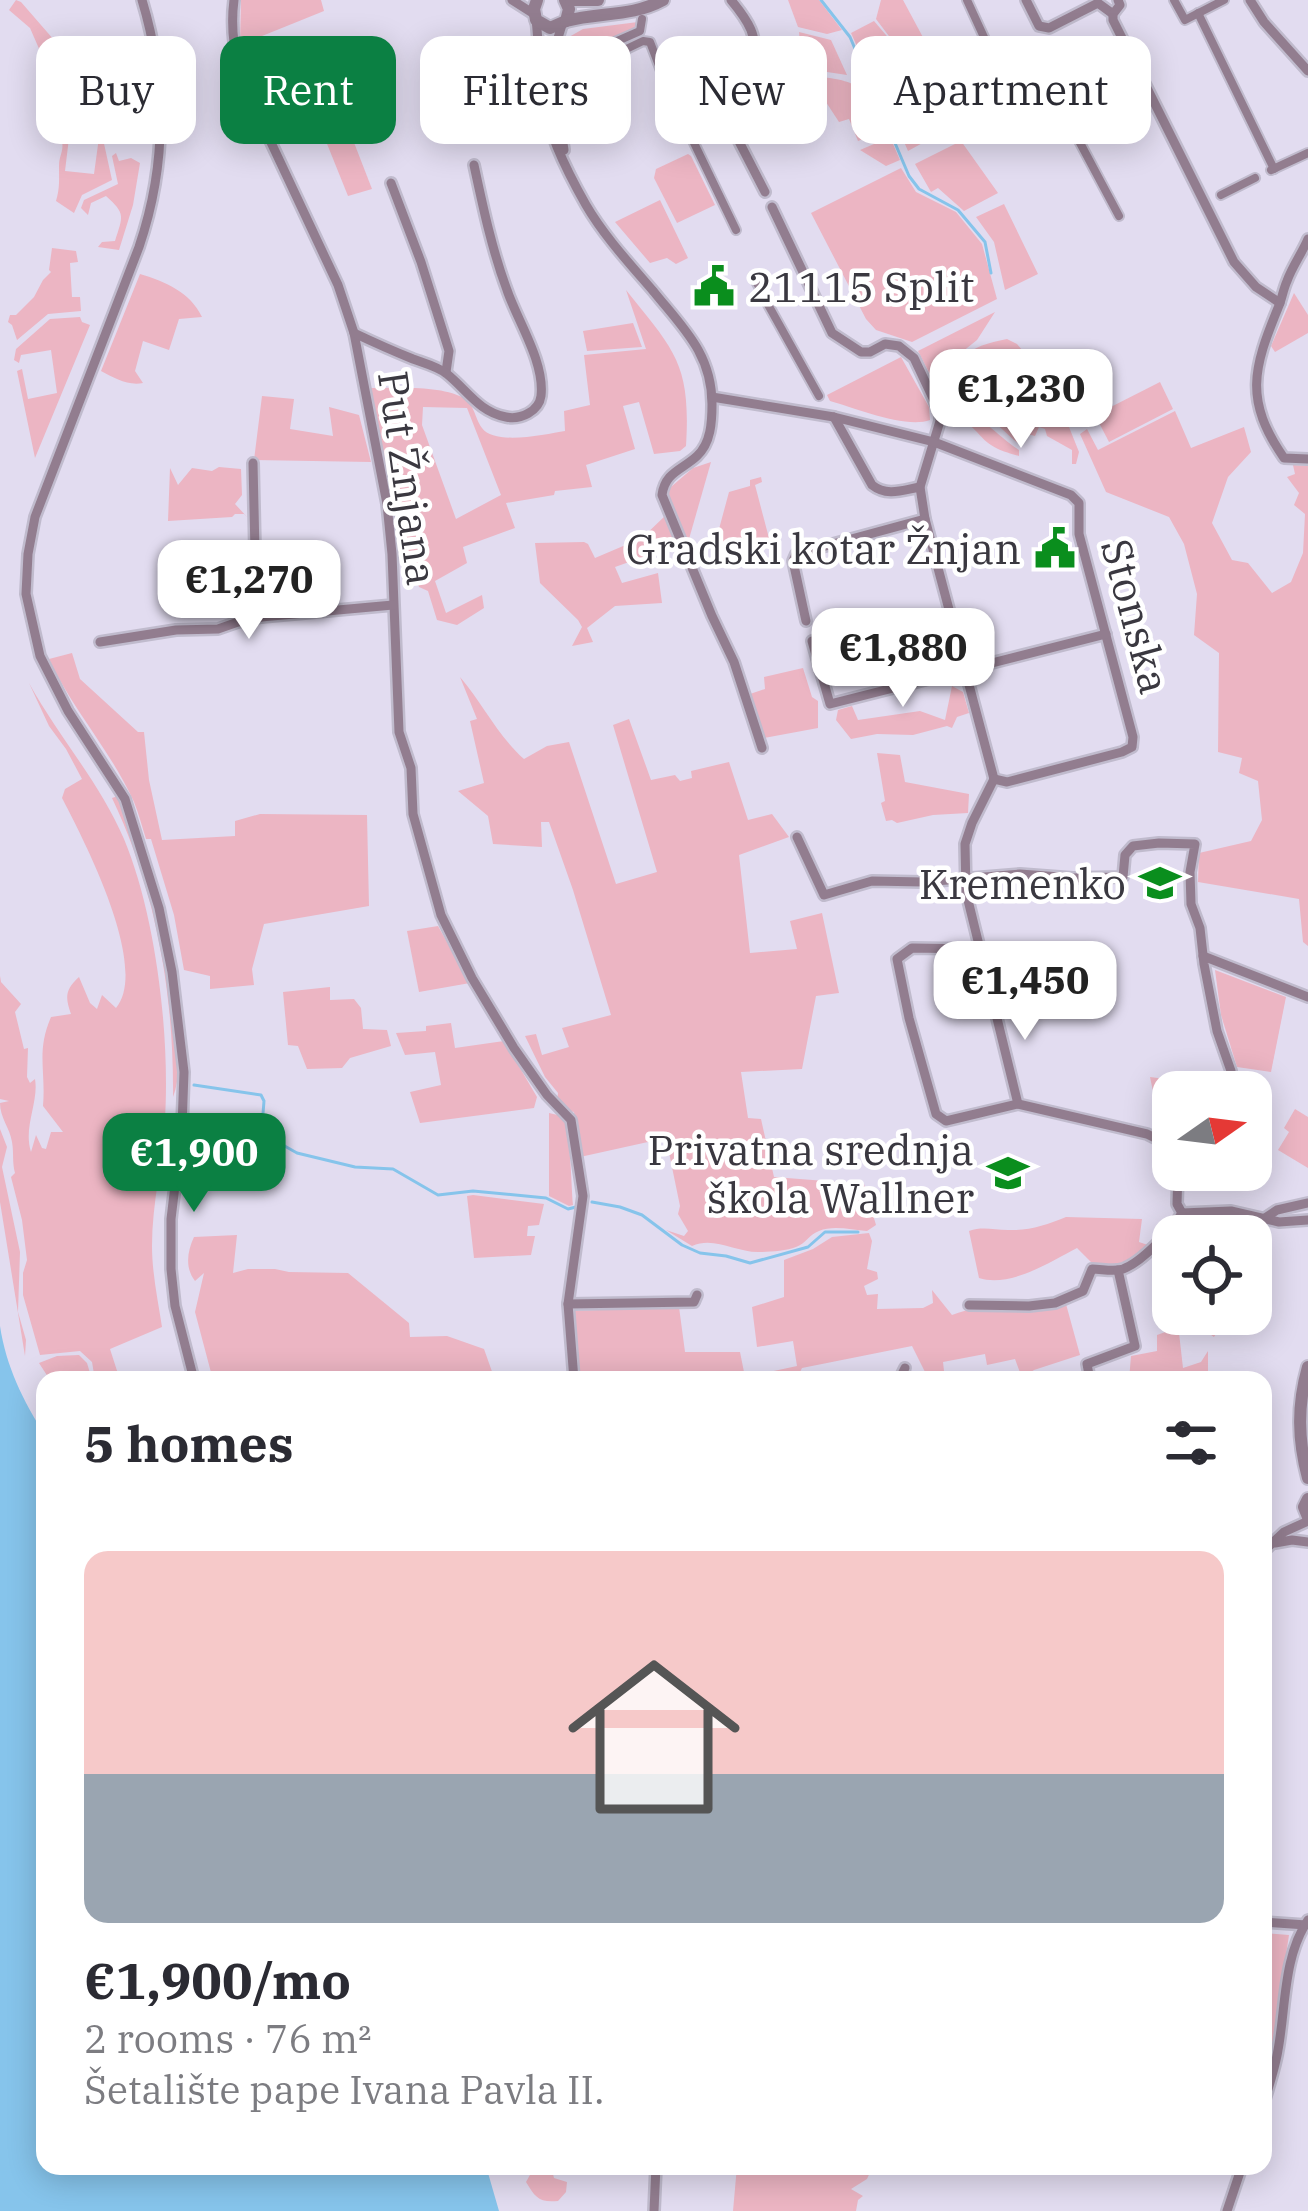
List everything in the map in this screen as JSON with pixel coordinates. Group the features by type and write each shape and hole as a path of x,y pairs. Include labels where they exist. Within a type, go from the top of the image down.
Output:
{"street":[{"path":"142,0 158,62 160,91 159,161 152,202 35,517 26,594 49,677 125,799 164,931 184,1054 171,1269 192,1371"},
{"name":"Put Žnjana","path":"234,0 234,52 244,85 338,285 353,334 387,504 399,732 411,768 413,814 441,915 514,1048 547,1095 572,1120 583,1196 568,1304 573,1371"},
{"path":"512,0 536,11 550,28 625,14 663,0"},
{"path":"565,162 555,48 568,0 598,0"},
{"path":"731,0 753,36"},
{"path":"967,0 1004,81 1054,94 1119,216"},
{"path":"1025,0 1039,26 1048,28 1098,3 1113,14"},
{"path":"1118,0 1113,20 1234,262 1256,287 1280,303"},
{"path":"1174,0 1185,20 1224,0"},
{"path":"1250,0 1308,71"},
{"path":"536,11 544,108 552,135 604,232 692,337 705,366 712,397 707,441 697,457 672,472 662,495 734,662 762,748"},
{"path":"1198,14 1272,170 1308,153"},
{"path":"642,19 638,33 616,42 614,50 650,42 736,230"},
{"path":"741,144 765,192"},
{"path":"353,334 446,372 487,410 505,417 529,413 541,401 531,344 498,264 474,164"},
{"path":"1221,195 1255,178"},
{"path":"391,183 449,350 446,372"},
{"path":"772,207 832,332 861,352 885,344 899,346 914,358 940,413 920,487 994,779 965,844 966,892 1018,1104"},
{"path":"1308,239 1262,344 1256,397 1272,441 1284,458 1308,459"},
{"path":"753,276 819,396"},
{"path":"712,397 834,417 934,442"},
{"path":"834,417 872,485 889,493 920,487"},
{"name":"Stonska","path":"934,442 1071,494 1079,503 1079,533 1133,737 1132,747 1122,752 1007,782 994,779"},
{"path":"253,463 261,617"},
{"path":"806,621 793,561 796,554 925,519"},
{"path":"100,642 218,629 261,617 393,605"},
{"path":"812,641 830,704 1106,634"},
{"path":"797,837 824,895 872,881 1020,874 1123,877 1125,855 1133,846 1195,844 1191,904 1200,928 1217,1031 1232,1071"},
{"path":"978,949 912,948 901,955 897,965 936,1114 946,1121 1018,1104 1152,1137"},
{"path":"1203,956 1308,997"},
{"path":"969,1305 1055,1303 1083,1291 1092,1269 1118,1270 1137,1261 1173,1227 1181,1213 1178,1191"},
{"path":"1269,1215 1308,1203"},
{"path":"1181,1213 1251,1215"},
{"path":"1272,1220 1308,1220"},
{"path":"1088,1371 1087,1364 1135,1346 1118,1270"},
{"path":"568,1304 694,1301 697,1295"},
{"path":"1308,1367 1300,1404 1308,1478"},
{"path":"1272,1544 1307,1506"},
{"path":"1272,1546 1292,1540 1308,1542"},
{"path":"1272,1922 1307,1923"},
{"path":"1272,2075 1293,1951 1307,1923"},
{"path":"653,2211 655,2175"},
{"path":"1227,2211 1239,2175"}],"shaded area":[{"path":"16,0 21,2 51,36 36,36 36,42 30,28 9,10"},
{"path":"241,0 321,0 324,11 262,36 240,36"},
{"path":"788,0 819,0 842,30 827,34 798,27"},
{"path":"881,0 903,0 922,36 889,36 876,19"},
{"path":"874,21 887,36 852,36 851,33"},
{"path":"638,22 637,29 621,36 571,36 583,29"},
{"path":"827,39 831,40 847,75 827,72"},
{"path":"827,78 851,83 851,124 849,119 839,122 827,104"},
{"path":"62,144 68,144 65,171 94,174 98,144 104,144 112,180 82,195 74,213 56,201"},
{"path":"327,144 355,144 372,189 348,196"},
{"path":"893,144 900,160 886,166 860,150"},
{"path":"963,144 998,193 964,211 938,188 931,192 915,164"},
{"path":"116,153 119,161 131,158 140,163 119,250 98,247 115,241 118,233 121,216 112,202 106,196 91,203 88,215 81,208 84,200 118,184 112,156"},
{"path":"688,154 715,205 677,223 654,178 656,169"},
{"path":"901,168 916,192 956,212 982,244 997,299 912,342 876,330 866,319 811,213"},
{"path":"660,200 688,258 676,264 667,258 650,263 615,222"},
{"path":"1004,204 1038,274 1005,290 994,242 976,217"},
{"path":"52,248 76,251 78,262 70,263 72,297 80,297 81,311 48,314 17,340 8,322 10,315 34,297 51,272"},
{"path":"140,274 176,289 202,317 179,319 169,350 143,341 135,371 143,383 132,383 101,371"},
{"path":"626,290 676,360 686,396 686,446 654,454 639,402 623,406 635,449 586,465 592,487 506,503 515,528 463,547 467,563 435,581 446,613 482,595 484,608 457,625 437,620 428,591 419,587 404,538 367,388 452,393 469,403 489,433 509,438 534,436 565,431 564,411 590,405 584,355 646,349","holes":["423,407 467,408 501,495 456,519 422,425"]},
{"path":"1294,293 1308,315 1308,333 1275,352 1271,346"},
{"path":"995,312 977,340 952,360 944,374 944,402 918,351"},
{"path":"80,317 90,325 35,458 17,371 22,369 28,399 57,393 51,350 21,355 19,363 14,360 16,349 50,319"},
{"path":"633,323 642,347 587,351 583,331"},
{"path":"1007,339 1017,344 1078,423 1069,427 1079,452 1076,464 1072,464 1072,450 1047,436 1045,429 1039,427 1035,436 1024,433 1019,444 980,411 993,400 1022,398 1013,391 988,394 972,408 952,403 954,375 963,357"},
{"path":"901,357 929,407 930,420 894,420 830,401 827,395"},
{"path":"1160,382 1173,409 1109,442 1095,415"},
{"path":"262,396 294,399 290,429 333,436 329,407 359,415 371,462 254,460"},
{"path":"952,409 980,420 1019,450 1019,456 994,447 969,426 950,426 948,412"},
{"path":"1175,411 1191,448 1244,427 1251,452 1228,477 1212,523 1232,560 1248,563 1272,593 1291,582 1303,553 1305,514 1294,505 1299,493 1287,477 1295,474 1293,465 1308,466 1308,946 1303,942 1299,899 1198,882 1199,853 1251,841 1262,820 1258,781 1239,773 1242,758 1218,752 1219,653 1194,635 1197,594 1184,544 1169,517 1106,492 1080,434 1087,429 1098,450"},
{"path":"711,462 687,546 665,492 693,468"},
{"path":"170,468 178,485 192,468 212,471 241,469 242,495 235,504 248,518 235,514 168,521"},
{"path":"761,477 762,482 755,485 770,542 712,555 729,492"},
{"path":"665,516 677,545 615,567 622,583 658,573 662,603 615,606 587,628 593,642 572,646 582,627 540,583 535,543 584,542 595,558 642,538"},
{"path":"72,653 80,679 138,732 144,732 162,840 235,836 235,821 260,814 367,815 369,906 264,924 252,969 254,985 210,989 210,976 184,970 174,915 151,839 146,839 125,783 49,659"},
{"path":"803,668 812,697 818,701 818,728 764,738 750,694 765,689 764,677"},
{"path":"460,677 524,759 547,746 569,742 616,884 657,872 613,725 629,719 651,780 675,775 680,781 692,778 691,771 729,762 748,820 772,814 789,837 739,855 750,953 797,949 790,921 822,913 839,993 816,996 802,1069 741,1072 748,1118 761,1119 774,1177 864,1184 876,1225 867,1231 824,1229 799,1246 777,1251 708,1243 692,1246 666,1230 684,1236 688,1231 678,1214 666,1138 580,1157 574,1112 557,1101 558,1093 525,1036 536,1034 542,1055 569,1047 562,1028 611,1015 549,822 541,822 542,847 493,844 488,816 458,791 484,783 470,721 477,719"},
{"path":"29,683 124,839 145,903 163,1014 164,1134 152,1246 162,1327 110,1349 117,1371 94,1371 92,1362 80,1351 40,1355 23,1295 27,1260 11,1177 15,1173 12,1142 0,1103 9,1101 0,1099 0,976 21,1004 15,1012 24,1049 28,1048 27,1077 30,1083 35,1079 31,1152 36,1135 46,1149 51,1132 63,1132 43,1106 43,1051 51,1017 71,1014 68,994 79,977 97,1009 102,995 116,1008 124,989 125,964 110,903 62,798 65,789 82,779"},
{"path":"952,686 963,692 969,713 957,717 952,728 851,739 836,720 838,710 852,706 858,720 920,711 945,720"},
{"path":"877,753 900,755 905,782 969,794 968,813 886,821"},
{"path":"118,796 145,876 163,959 178,1057 173,1097 166,981 151,906 112,798"},
{"path":"438,926 470,983 419,992 407,931"},
{"path":"1215,970 1286,997 1271,1071 1237,1067 1221,1015"},
{"path":"330,987 330,1000 354,999 361,1008 363,1029 387,1030 391,1046 350,1058 342,1068 307,1069 298,1046 288,1045 283,992"},
{"path":"451,1023 455,1048 504,1041 537,1097 534,1108 420,1123 410,1092 441,1085 435,1052 405,1055 396,1033"},
{"path":"1295,1109 1308,1117 1308,1168 1278,1150"},
{"path":"549,1113 562,1116 567,1133 573,1205 569,1206 549,1196"},
{"path":"0,1129 7,1147 2,1167 20,1252 18,1312 25,1356 0,1202"},
{"path":"467,1196 544,1204 539,1225 528,1226 527,1236 535,1236 531,1255 474,1258"},
{"path":"1066,1217 1142,1219 1139,1242 1148,1245 1116,1264 1092,1263 1077,1248 1017,1277 979,1278 969,1231 1023,1230"},
{"path":"869,1233 867,1269 877,1272 878,1279 864,1286 867,1295 878,1294 877,1309 923,1308 933,1303 932,1290 952,1315 979,1308 1066,1304 1080,1355 1032,1371 1019,1371 1015,1359 987,1365 985,1354 943,1362 944,1371 924,1371 912,1346 800,1371 773,1371 797,1366 793,1341 757,1347 752,1307 784,1297 784,1260 832,1237"},
{"path":"237,1235 233,1273 275,1269 348,1273 409,1323 410,1337 447,1336 484,1349 492,1371 211,1371 195,1312 204,1273 195,1281 190,1271 194,1237"},
{"path":"679,1307 685,1352 740,1352 744,1371 578,1371 574,1311"},
{"path":"1157,1335 1179,1335 1183,1368 1201,1362 1208,1351 1208,1371 1130,1371 1131,1356 1157,1351"},
{"path":"79,1355 89,1371 44,1371 39,1363"},
{"path":"1272,1934 1289,1935 1272,2046"},
{"path":"530,2175 553,2175 567,2182 566,2192 558,2201 542,2200 526,2182"},
{"path":"736,2175 869,2175 851,2189 863,2196 856,2211 733,2211"}],"water":[{"path":"0,1326 16,1383 36,1419 36,2175 489,2175 499,2211 0,2211"}],"waterway":[{"path":"821,0 850,37 909,176 919,189 958,210 985,242 991,273"},
{"path":"194,1085 261,1095 267,1136 297,1153 355,1167 393,1169 438,1195 473,1191 546,1198 568,1209 576,1207"},
{"path":"592,1202 642,1215 700,1253 750,1263 808,1247 825,1232 858,1232"}],"place":[{"name":"21115 Split","path":"714,286"},
{"name":"Gradski kotar Žnjan","path":"1055,548"},
{"name":"Kremenko","path":"1160,883"},
{"name":"Privatna srednja škola Wallner","path":"1008,1173"}]}
